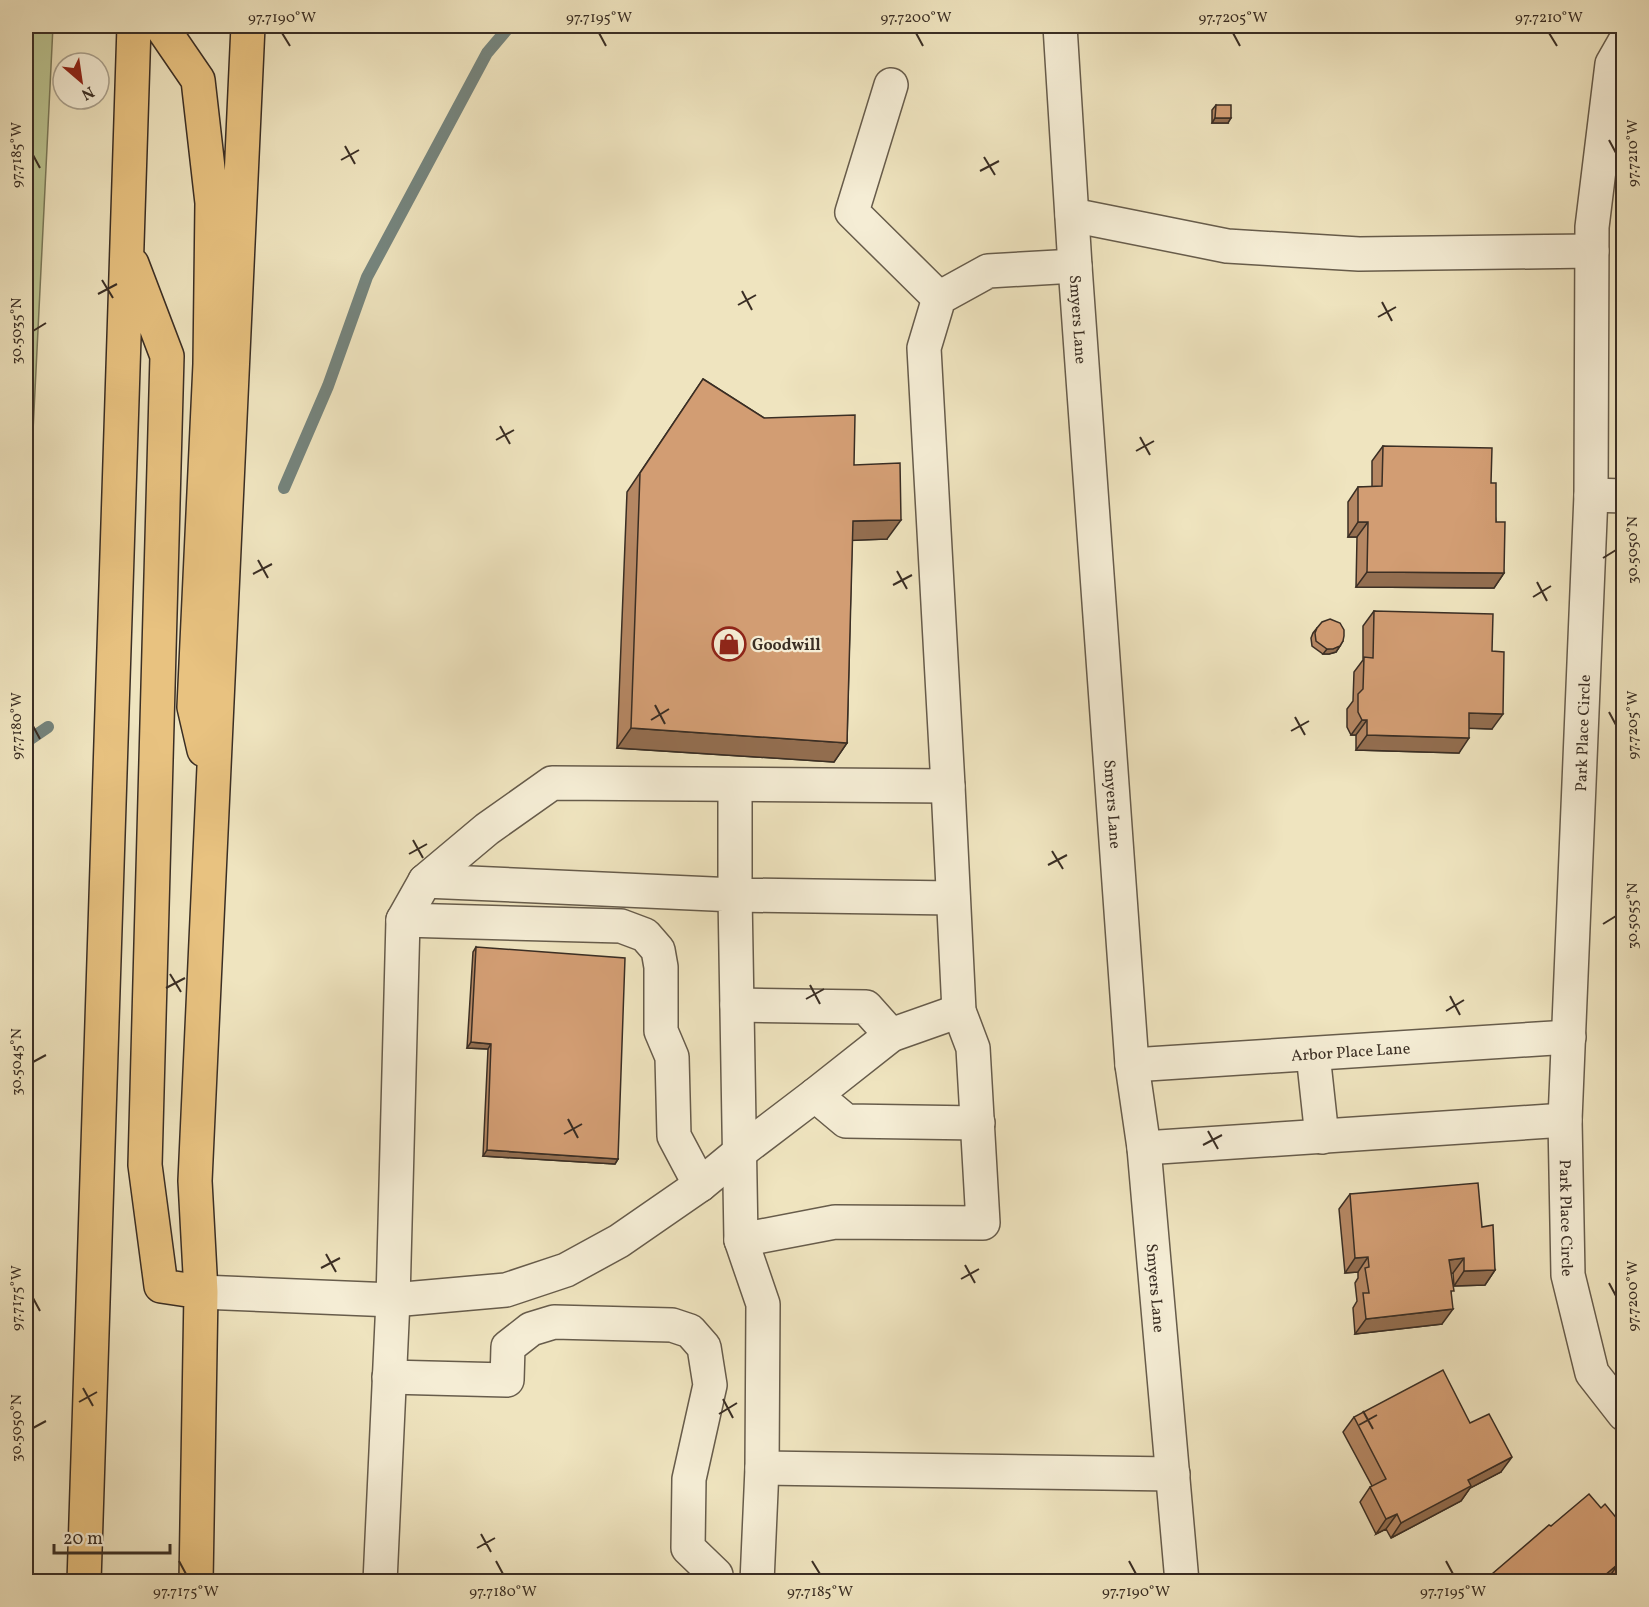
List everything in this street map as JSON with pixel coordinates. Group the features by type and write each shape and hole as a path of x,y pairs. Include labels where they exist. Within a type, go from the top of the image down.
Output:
{"main road":[{"path":"84,1581 134,26"},
{"path":"161,26 198,80 212,203 210,364 194,707 213,793"},
{"path":"196,1581 201,1292 195,1181 248,26"},
{"path":"126,248 167,356 145,1165 161,1286 201,1292"}],"street":[{"name":"Smyers Lane","path":"1060,26 1132,1065 1144,1148 1182,1581"},
{"name":"Park Place Circle","path":"1623,43 1612,64 1592,227 1592,495 1565,1120 1568,1275 1592,1373 1623,1414"},
{"path":"891,85 852,212 939,298"},
{"path":"1072,215 1227,246 1359,254 1592,251"},
{"path":"741,1240 835,1222 983,1223 974,1048 959,1011 924,348 939,298 988,271 1075,266"},
{"path":"1592,495 1623,496"},
{"path":"380,1581 393,1300 403,920 425,880 487,829 552,783 948,786"},
{"path":"389,1377 507,1380 508,1347 531,1329 554,1322 672,1325 690,1331 704,1347 710,1385 689,1479 688,1548 712,1578 757,1578 762,1468 763,1304 741,1240 735,786"},
{"path":"425,880 735,895 953,898"},
{"path":"403,920 621,926 645,935 658,950 661,967 661,1031 672,1057 674,1136 700,1185"},
{"path":"737,1005 866,1007 891,1035"},
{"path":"201,1292 393,1300 506,1290 566,1270 619,1241 700,1185 891,1035 959,1011"},
{"name":"Arbor Place Lane","path":"1132,1065 1569,1037"},
{"path":"1313,1053 1322,1137"},
{"path":"815,1095 846,1121 978,1123"},
{"path":"1144,1148 1565,1120"},
{"path":"762,1468 1173,1474"}],"green space":[{"path":"26,26 53,26 51,51 26,573"}],"building":[{"path":"1216,105 1231,105 1231,118 1215,118"},
{"name":"Goodwill","path":"703,379 764,418 855,415 854,465 900,463 901,520 853,521 847,743 631,728 640,473"},
{"path":"1383,446 1492,448 1491,483 1496,483 1496,522 1505,522 1504,573 1367,572 1368,522 1358,522 1358,487 1382,486"},
{"path":"1374,611 1493,614 1492,651 1504,652 1503,714 1469,713 1469,738 1367,735 1367,720 1362,720 1358,712 1358,694 1363,689 1364,657 1373,658"},
{"path":"1330,619 1340,623 1344,636 1340,646 1327,649 1316,641 1315,633 1322,622"},
{"path":"476,947 625,958 618,1159 487,1150 491,1044 471,1042"},
{"path":"1478,1183 1482,1227 1493,1225 1495,1270 1464,1271 1464,1258 1449,1260 1454,1291 1451,1291 1453,1309 1366,1319 1363,1293 1369,1293 1365,1268 1369,1267 1368,1257 1355,1258 1350,1194"},
{"path":"1443,1370 1470,1423 1489,1414 1512,1457 1468,1480 1471,1486 1401,1523 1397,1514 1386,1519 1370,1487 1386,1479 1354,1417"},
{"path":"1589,1494 1601,1508 1605,1504 1623,1526 1623,1571 1618,1564 1598,1581 1485,1580 1549,1525 1551,1526"}],"waterway":[{"path":"284,488 328,386 367,277 487,53 510,26"},
{"path":"26,742 48,727"}],"place":[{"name":"Goodwill","path":"729,644"}]}
